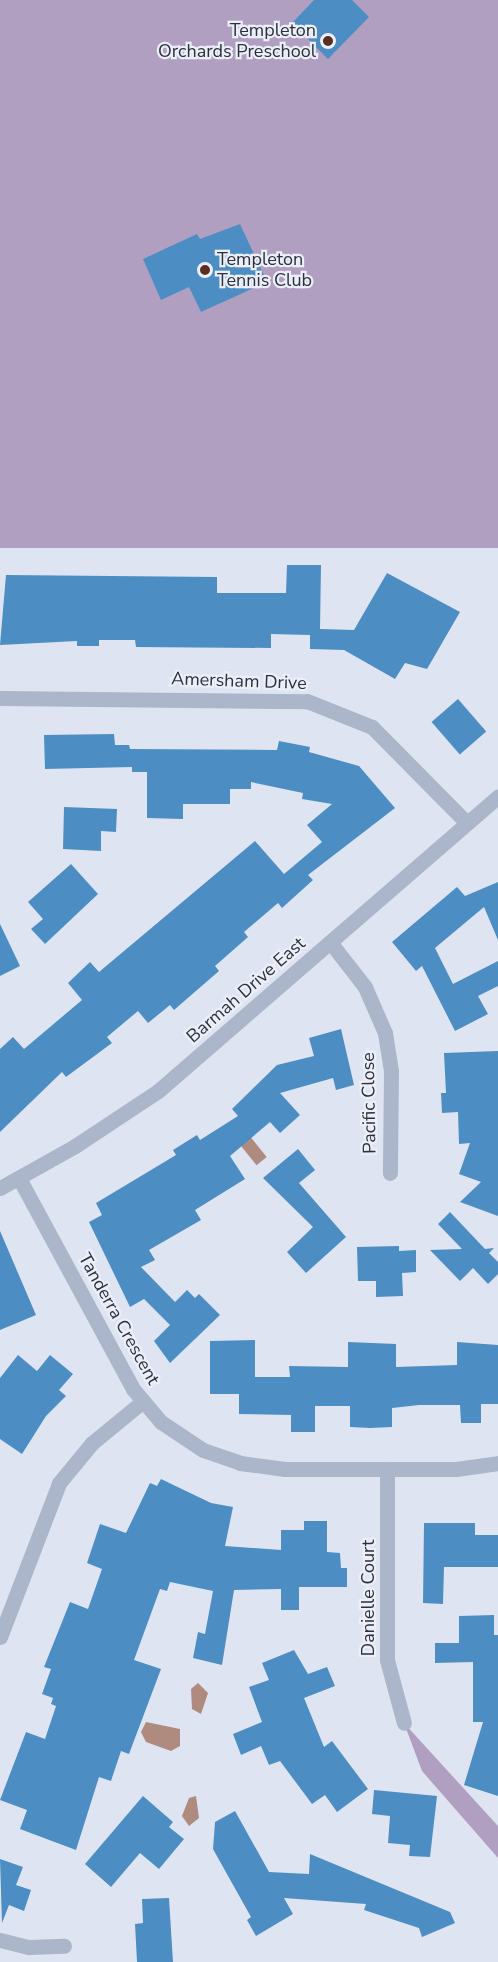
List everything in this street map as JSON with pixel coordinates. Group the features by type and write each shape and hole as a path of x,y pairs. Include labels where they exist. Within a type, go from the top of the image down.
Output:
{"street":[{"name":"Amersham Drive","path":"0,698 277,699 317,704 372,727 467,823"},
{"name":"Barmah Drive East","path":"0,1188 158,1091 498,796"},
{"name":"Pacific Close","path":"330,942 365,987 386,1033 391,1071 390,1173"},
{"name":"Tanderra Crescent","path":"19,1178 142,1402 182,1437 240,1463 387,1470 498,1463"},
{"path":"0,1637 59,1483 92,1443 142,1402"},
{"name":"Danielle Court","path":"387,1470 387,1660 404,1723"},
{"path":"0,1940 29,1947 64,1946"}],"shaded area":[{"path":"0,0 498,0 498,548 0,548"},
{"path":"244,1129 267,1157 257,1165 234,1137"},
{"path":"198,1683 208,1693 201,1714 192,1709 191,1689"},
{"path":"146,1722 180,1729 180,1746 171,1751 146,1742 141,1732"},
{"path":"404,1723 498,1826 498,1858 422,1771"},
{"path":"196,1796 199,1818 189,1826 182,1816 189,1798"}],"building":[{"name":"Templeton Orchards Preschool","path":"314,0 352,0 369,17 328,59 292,23"},
{"name":"Templeton Tennis Club","path":"240,224 267,282 201,312 189,287 161,300 143,259 197,234 200,239"},
{"path":"287,565 321,565 320,629 354,630 387,573 460,612 427,669 405,663 395,679 344,650 310,649 310,635 271,634 271,648 136,647 135,640 99,640 99,646 77,646 77,641 0,645 6,575 217,577 217,593 286,593"},
{"path":"458,699 486,731 460,754 432,722"},
{"path":"114,734 115,745 129,745 130,749 277,750 279,741 310,747 309,752 359,766 395,808 308,875 313,880 282,908 278,903 244,932 248,937 215,966 219,971 174,1010 170,1005 148,1023 138,1011 107,1037 112,1043 66,1077 62,1072 0,1132 0,1049 13,1037 24,1049 82,1000 68,983 90,962 99,972 255,841 284,874 322,842 307,825 332,804 302,799 303,793 251,782 251,789 230,789 230,804 183,804 183,819 147,818 147,772 132,772 132,767 45,769 44,735"},
{"path":"64,807 117,809 116,832 101,831 101,851 63,849"},
{"path":"71,864 98,894 45,944 31,929 43,919 28,902"},
{"path":"498,882 498,940 484,907 435,948 453,984 498,961 498,986 478,996 488,1014 455,1031 422,966 416,971 392,942 457,887 465,896"},
{"path":"0,924 20,966 0,976"},
{"path":"341,1029 354,1085 336,1090 333,1078 280,1093 300,1115 280,1133 270,1122 230,1156 245,1179 195,1210 201,1220 149,1250 155,1260 141,1267 175,1302 187,1290 195,1298 199,1294 220,1315 170,1363 154,1341 170,1325 144,1299 130,1307 89,1222 102,1215 96,1203 176,1155 173,1150 197,1135 200,1140 238,1116 232,1109 277,1065 314,1056 309,1038"},
{"path":"498,1051 498,1216 460,1202 481,1182 459,1174 470,1143 459,1144 458,1112 442,1113 441,1093 446,1093 444,1053"},
{"path":"298,1149 315,1170 299,1183 346,1237 306,1273 287,1252 313,1227 263,1178"},
{"path":"450,1212 485,1249 494,1248 489,1253 498,1262 498,1274 488,1284 473,1268 460,1281 430,1250 462,1249 438,1224"},
{"path":"0,1231 36,1315 0,1330"},
{"path":"399,1246 399,1251 416,1250 416,1272 402,1273 403,1296 376,1297 376,1281 358,1281 357,1247"},
{"path":"255,1340 255,1377 290,1377 289,1366 348,1367 348,1342 396,1344 396,1367 457,1365 457,1342 498,1345 498,1404 481,1404 481,1423 461,1423 460,1405 419,1405 392,1408 392,1427 370,1428 350,1427 350,1406 315,1406 315,1432 291,1432 291,1415 239,1414 239,1394 210,1394 210,1341"},
{"path":"18,1355 37,1371 50,1355 73,1374 59,1390 66,1396 46,1416 22,1454 0,1439 0,1378"},
{"path":"161,1479 211,1503 233,1507 225,1546 281,1550 281,1530 304,1530 304,1521 327,1521 327,1552 340,1553 341,1568 347,1568 347,1587 299,1587 299,1610 281,1610 281,1589 234,1590 222,1665 193,1658 198,1632 205,1634 213,1591 170,1582 167,1591 160,1589 134,1660 161,1669 129,1754 121,1751 111,1781 99,1777 76,1850 20,1829 27,1810 0,1800 26,1732 45,1739 56,1706 51,1704 53,1698 42,1694 51,1669 44,1667 70,1602 88,1609 102,1569 87,1563 100,1524 126,1533 150,1483 157,1486"},
{"path":"424,1523 475,1523 475,1535 498,1535 498,1567 444,1567 443,1604 423,1603"},
{"path":"494,1615 494,1635 498,1635 498,1796 464,1785 483,1722 473,1722 473,1662 435,1663 435,1643 459,1643 459,1616"},
{"path":"294,1650 308,1674 327,1667 335,1686 304,1698 324,1747 332,1741 368,1789 337,1812 325,1795 312,1804 280,1761 269,1765 261,1746 241,1755 233,1734 262,1722 249,1687 269,1680 262,1663"},
{"path":"374,1790 437,1796 430,1857 409,1856 410,1845 388,1843 390,1816 372,1814"},
{"path":"143,1796 173,1822 169,1827 184,1839 159,1869 140,1853 111,1887 85,1864"},
{"path":"235,1811 269,1872 309,1874 310,1854 450,1912 455,1923 422,1937 419,1928 364,1910 366,1904 284,1898 293,1914 256,1936 247,1920 251,1917 213,1849 215,1822"},
{"path":"0,1859 23,1867 16,1885 31,1890 24,1911 9,1905 2,1923"},
{"path":"169,1898 173,1962 137,1962 135,1924 143,1923 142,1899"}],"place":[{"name":"Templeton Orchards Preschool","path":"328,41"},
{"name":"Templeton Tennis Club","path":"205,270"}]}
